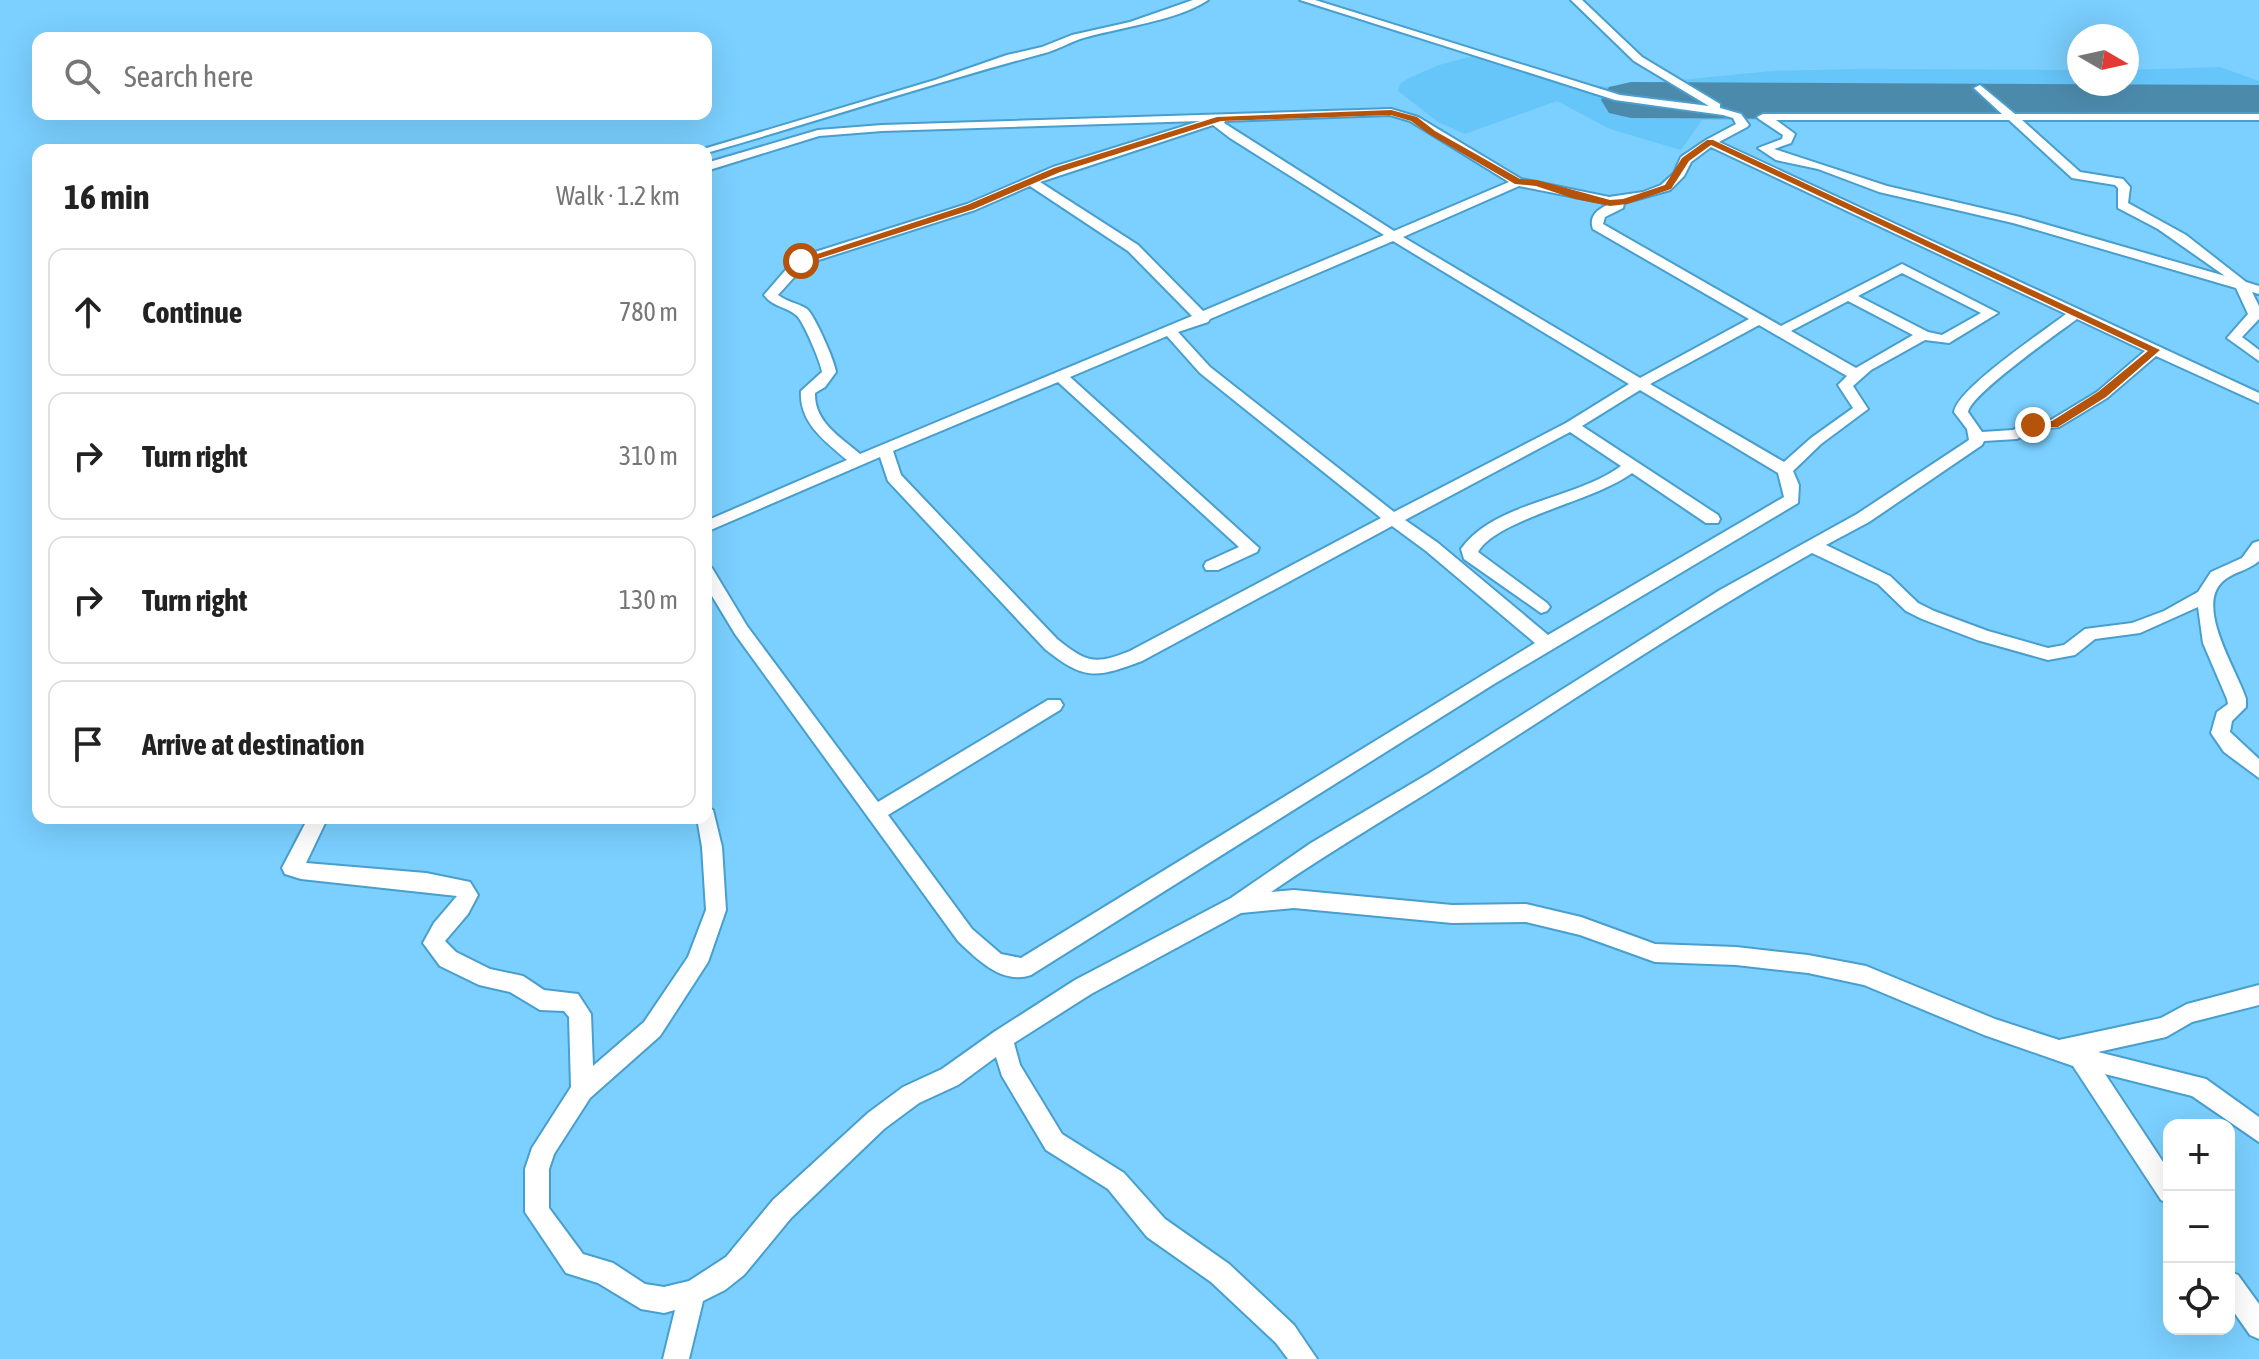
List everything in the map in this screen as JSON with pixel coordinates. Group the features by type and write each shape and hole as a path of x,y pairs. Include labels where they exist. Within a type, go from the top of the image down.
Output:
{"street":[{"path":"712,148 939,82 1011,57 1045,50 1076,37 1133,24 1203,0"},
{"path":"1305,0 1619,98 1731,114 1763,117 2259,117"},
{"path":"1576,0 1638,59 1731,114 1743,125 1710,142 1685,160 1668,187 1602,211 1597,218 1597,226 1855,374"},
{"path":"1980,88 2076,175 2119,182 2124,187 2122,205 2148,217 2204,252 2239,282 2255,315 2234,338 2259,357"},
{"path":"712,165 818,133 882,128 1391,112 1414,119 1518,182"},
{"path":"1763,117 1789,134 1787,141 1764,148 1780,157 1821,166 1883,189 2016,220 2259,290"},
{"path":"858,461 809,416 805,404 808,391 820,384 829,372 828,361 819,353 803,312 775,301 771,295 801,261 971,207 1031,181 1220,119"},
{"path":"712,582 741,630 965,935 995,962 1023,968 1547,644 1792,499 1785,470 1483,292 1234,136 1218,124 1220,119"},
{"path":"1710,142 2257,395"},
{"path":"1031,181 1133,248 1203,319"},
{"path":"712,524 1203,319 1518,182 1537,183 1593,201 1624,202"},
{"path":"1781,331 1902,268 1991,313 1944,340 1923,335 1850,297"},
{"path":"708,824 716,910 697,962 652,1029 582,1090 544,1148 537,1169 537,1212 575,1264 604,1272 641,1296 664,1300 692,1293 716,1281 735,1266 782,1209 876,1121 911,1095 950,1077 1083,987 1238,904 1318,849 1435,779 1726,594 1863,518 1977,442 1974,428 1961,412 1962,404 1983,384 2076,313"},
{"path":"885,450 894,477 1051,644 1073,662 1102,669 1136,656 1571,426 1640,384 1760,319"},
{"path":"1171,332 1205,370 1392,519 1432,547 1547,644"},
{"path":"1785,470 1816,441 1861,409 1845,385 1855,374 1923,335"},
{"path":"1976,436 1999,437 2017,434 2033,425 2054,424 2102,395 2155,350"},
{"path":"1061,377 1251,548 1212,566"},
{"path":"1571,426 1712,519"},
{"path":"1541,607 1470,555 1469,549 1475,541 1509,522 1606,484 1631,466"},
{"path":"1808,547 1826,551 1884,580 1912,607 1928,615 1983,636 2048,654 2069,650 2091,633 2134,629 2170,615 2205,596 2218,573 2228,567 2242,567 2255,557 2259,547"},
{"path":"2205,596 2212,643 2237,696 2237,707 2224,717 2220,733 2231,747 2259,770"},
{"path":"877,812 1054,705"},
{"path":"315,824 292,868 463,888 468,895 464,907 437,935 434,943 437,950 448,959 487,978 515,983 540,1000 570,1001 580,1014 582,1090"},
{"path":"1238,904 1294,899 1452,914 1526,913 1581,926 1655,953 1736,956 1808,964 1866,976 1992,1028 2071,1054 2198,1087 2259,1131"},
{"path":"2071,1054 2166,1027 2187,1014 2259,995"},
{"path":"1002,1039 1010,1069 1054,1142 1116,1181 1156,1228 1220,1273 1285,1334 1304,1359"},
{"path":"2071,1054 2168,1191"},
{"path":"2235,1292 2259,1326"},
{"path":"676,1359 692,1293"}],"shaded area":[{"path":"1484,53 1584,84 1608,87 1772,71 2067,70 2067,96 2139,96 2139,70 2220,67 2259,81 2259,120 1702,120 1681,150 1610,129 1557,101 1465,134 1438,122 1398,91 1400,84 1409,78 1439,65"}],"runway":[{"path":"1631,100 2259,103"}],"route":[{"path":"801,261 971,207 1057,170 1220,119 1391,112 1414,119 1518,182 1537,183 1578,197 1610,203 1624,202 1668,187 1685,160 1710,142 1956,260 2155,350 2102,395 2054,424 2033,425"}]}
